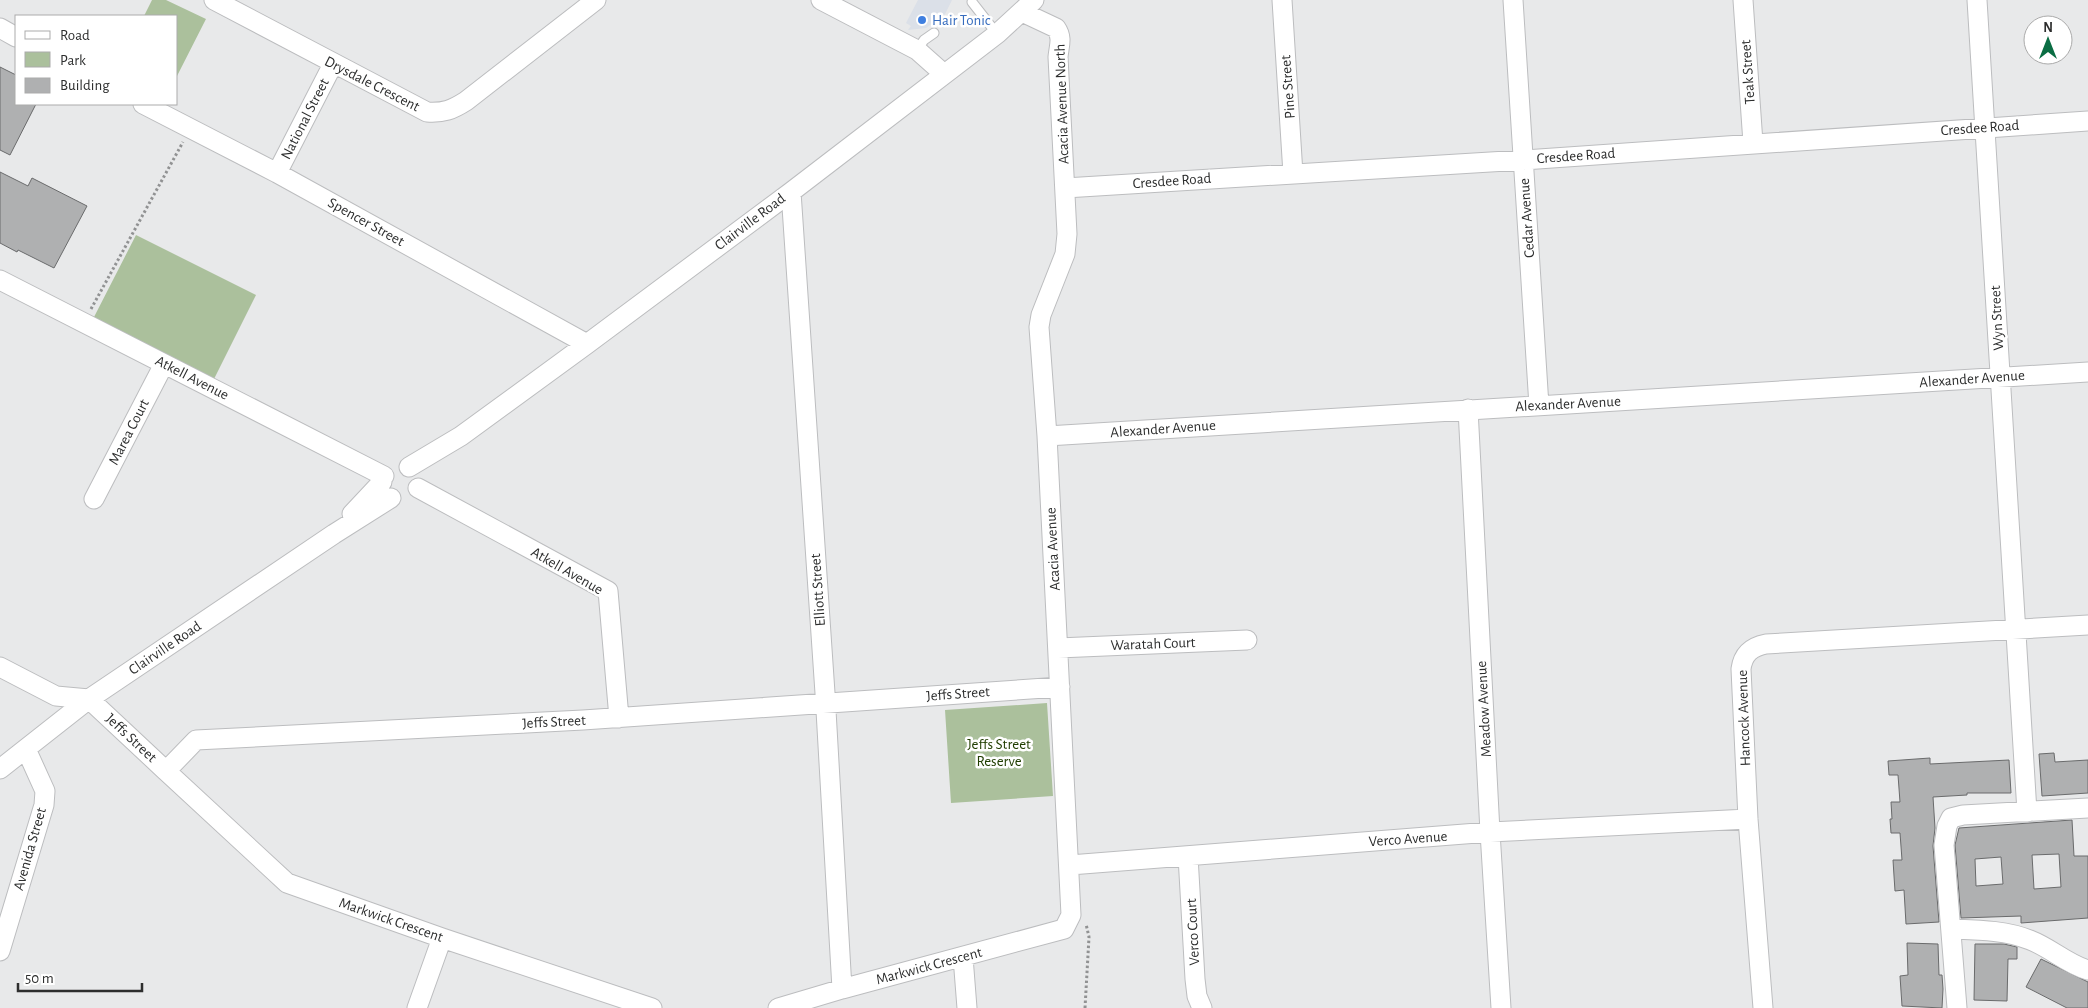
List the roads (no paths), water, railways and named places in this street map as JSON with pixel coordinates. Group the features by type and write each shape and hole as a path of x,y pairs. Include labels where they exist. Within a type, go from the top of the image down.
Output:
{"street":[{"name":"Drysdale Crescent","path":"214,0 427,112 444,113 466,101 596,0"},
{"path":"820,0 917,50 944,74"},
{"name":"Pine Street","path":"1282,0 1293,174"},
{"name":"Cedar Avenue","path":"1513,0 1539,406"},
{"name":"Teak Street","path":"1743,0 1753,143"},
{"name":"Wyn Street","path":"1977,0 2027,812"},
{"name":"Clairville Road","path":"0,768 89,699 334,534 386,486 403,501 409,498 415,479 461,436 791,192 996,34 1028,6"},
{"name":"Acacia Avenue North","path":"1028,6 1058,32 1060,37 1058,57 1064,188"},
{"path":"0,28 15,36"},
{"name":"National Street","path":"277,173 333,64"},
{"name":"Spencer Street","path":"145,105 277,173 587,344"},
{"name":"Cresdee Road","path":"1064,188 1523,160 2088,121"},
{"name":"Acacia Avenue","path":"1064,188 1067,234 1066,254 1041,315 1039,327 1047,436 1070,865 1071,915"},
{"name":"Elliott Street","path":"791,192 826,703 842,989"},
{"name":"Atkell Avenue","path":"0,280 164,364 386,486"},
{"name":"Marea Court","path":"94,499 164,364"},
{"name":"Alexander Avenue","path":"1047,436 2088,372"},
{"name":"Meadow Avenue","path":"1468,409 1501,1008"},
{"path":"386,486 391,467 397,465 415,479"},
{"name":"Atkell Avenue","path":"415,479 608,591 618,718"},
{"name":"Hancock Avenue","path":"1764,1008 1748,819 1742,669 1743,660 1748,652 1757,646 1766,644 2088,624"},
{"name":"Waratah Court","path":"1058,648 1247,640"},
{"path":"0,667 56,696 89,699"},
{"name":"Jeffs Street","path":"89,699 166,771 196,740 618,718 1060,687"},
{"name":"Avenida Street","path":"0,950 44,805 45,791 26,749"},
{"name":"Markwick Crescent","path":"166,771 287,883 442,938 652,1008"},
{"path":"1957,1008 1944,845 1947,826 1951,818 1963,815 2088,808"},
{"name":"Verco Avenue","path":"1070,865 1490,832 1748,819"},
{"name":"Verco Court","path":"1188,856 1195,979 1197,996 1202,1008"},
{"name":"Markwick Crescent","path":"778,1008 1064,929 1071,915"},
{"path":"1951,929 1990,930 2029,939 2054,951 2074,966 2088,970"},
{"path":"418,1008 442,938"},
{"path":"963,958 967,1008"}],"lane":[{"path":"972,2 996,34"},
{"path":"917,50 924,40 934,33"}],"place":[{"name":"Hair Tonic","path":"922,20"}],"park label":[{"name":"Jeffs Street Reserve","path":"999,752"}]}
